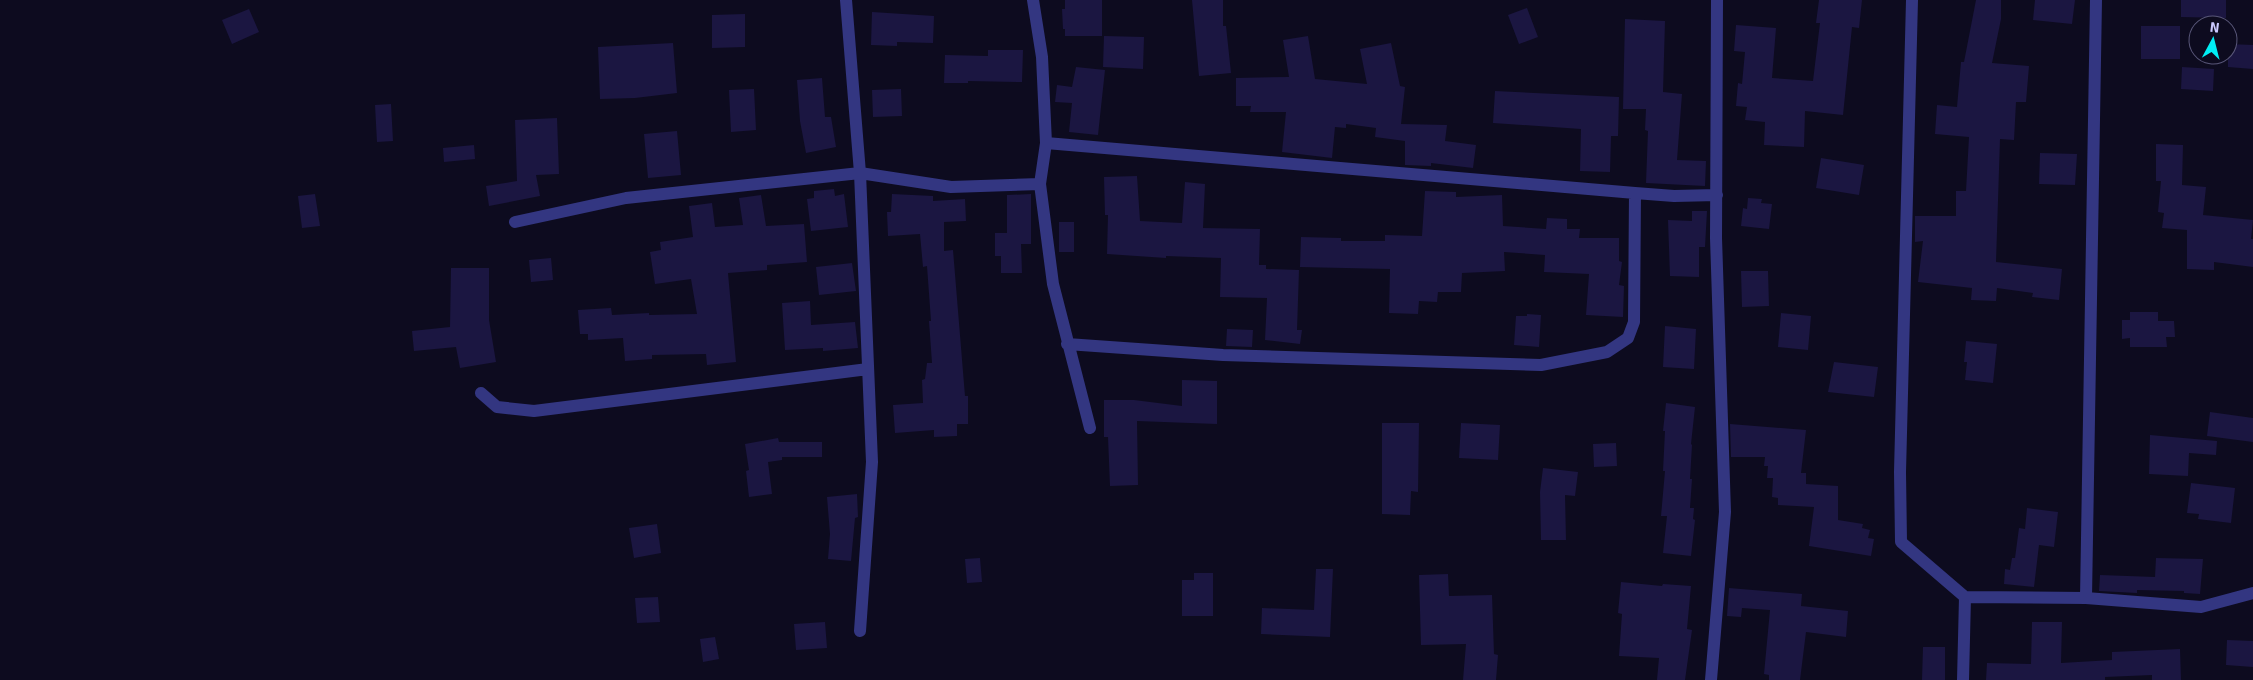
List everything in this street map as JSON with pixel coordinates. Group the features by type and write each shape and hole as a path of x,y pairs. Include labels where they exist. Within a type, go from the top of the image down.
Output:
{"street":[{"path":"846,0 860,173 872,462 860,631"},
{"path":"1033,0 1042,57 1046,143 1040,184 1052,284 1090,428"},
{"path":"1711,680 1725,512 1717,195 1717,0"},
{"path":"1912,0 1900,472 1901,542 1965,597 2086,598 2201,606 2253,593"},
{"path":"2086,598 2096,0"},
{"path":"1046,143 1635,193 1674,196 1717,195"},
{"path":"515,222 626,198 860,173 951,187 1040,184"},
{"path":"1067,344 1223,356 1542,365 1607,352 1628,338 1634,322 1635,193"},
{"path":"481,393 497,407 534,411 868,369"},
{"path":"1963,680 1965,597"}],"building":[{"path":"1065,0 1102,0 1102,36 1065,36 1062,9 1065,9"},
{"path":"1192,0 1223,0 1223,26 1226,26 1231,73 1199,76"},
{"path":"1819,0 1862,0 1859,28 1852,27 1843,115 1805,111 1804,147 1764,145 1765,122 1745,120 1747,107 1736,106 1738,83 1742,84 1745,52 1734,51 1736,25 1776,28 1772,78 1813,81 1820,23 1816,23"},
{"path":"1976,0 2001,0 2001,19 1992,63 2029,66 2026,102 2016,102 2014,140 2000,139 1996,262 2062,269 2059,300 2032,297 2033,293 1997,288 1996,301 1971,300 1972,288 1918,282 1923,241 1915,242 1915,216 1956,216 1956,191 1966,191 1969,137 1935,134 1937,105 1957,107 1961,62 1964,62"},
{"path":"2035,0 2075,0 2072,24 2033,20"},
{"path":"2181,0 2226,0 2226,15 2188,15 2188,17 2181,17"},
{"path":"1527,8 1538,37 1519,44 1508,15"},
{"path":"249,9 259,32 232,44 222,20"},
{"path":"872,12 934,16 933,43 897,42 897,46 871,45"},
{"path":"745,14 745,47 712,48 712,15"},
{"path":"1625,19 1665,21 1663,92 1682,94 1677,160 1706,161 1705,186 1646,183 1648,131 1645,130 1646,109 1623,109"},
{"path":"2141,26 2180,26 2180,59 2141,59"},
{"path":"1104,36 1144,37 1143,69 1103,67"},
{"path":"1308,36 1315,79 1367,84 1360,49 1391,43 1400,86 1405,87 1401,124 1447,125 1445,141 1476,145 1473,168 1431,163 1431,166 1405,165 1405,141 1375,137 1376,128 1346,124 1346,128 1335,127 1332,158 1282,152 1286,112 1250,112 1251,106 1236,106 1236,78 1289,77 1283,40"},
{"path":"673,43 677,93 635,98 600,99 598,47"},
{"path":"2238,44 2253,45 2253,69 2228,67 2228,65 2238,65"},
{"path":"988,50 1023,50 1022,82 968,81 968,83 944,83 945,55 988,56"},
{"path":"1076,67 1105,70 1098,135 1069,132 1072,103 1055,102 1057,85 1072,87"},
{"path":"2182,67 2214,69 2213,91 2181,89"},
{"path":"822,78 825,117 831,117 836,147 806,153 800,121 797,80"},
{"path":"754,89 756,130 731,132 729,90"},
{"path":"901,89 902,116 873,117 872,90"},
{"path":"1495,91 1619,97 1618,136 1611,136 1610,172 1580,171 1581,129 1493,123"},
{"path":"391,104 393,141 377,142 375,105"},
{"path":"557,118 559,174 536,175 540,196 489,206 486,186 517,181 515,120"},
{"path":"677,131 681,175 648,178 644,134"},
{"path":"2156,144 2183,145 2182,185 2206,187 2203,215 2253,220 2251,239 2253,239 2253,267 2214,262 2214,270 2187,269 2187,230 2162,228 2164,213 2158,212 2161,181 2156,181"},
{"path":"474,145 475,159 444,162 443,148"},
{"path":"2040,153 2077,154 2075,185 2039,184"},
{"path":"1821,158 1864,165 1859,195 1816,188"},
{"path":"1137,176 1140,221 1182,223 1185,182 1205,184 1203,228 1260,229 1259,265 1266,265 1266,269 1299,270 1297,330 1302,330 1300,344 1265,340 1267,298 1220,297 1221,258 1166,256 1166,258 1107,254 1108,215 1105,215 1104,177"},
{"path":"834,189 835,196 844,194 848,227 811,231 807,199 814,198 814,191"},
{"path":"1425,191 1456,192 1456,197 1502,195 1503,226 1546,229 1547,218 1567,219 1567,229 1580,229 1579,238 1619,238 1619,261 1622,262 1619,285 1624,286 1623,317 1586,315 1589,274 1544,272 1545,255 1504,252 1505,271 1462,273 1461,292 1438,292 1437,302 1419,301 1418,314 1389,313 1390,269 1300,267 1301,237 1341,238 1341,241 1385,241 1385,235 1422,236"},
{"path":"315,194 320,226 302,228 298,196"},
{"path":"892,194 933,196 933,201 965,199 966,221 944,222 944,251 953,250 965,396 968,396 968,424 957,424 957,436 934,437 934,430 895,433 893,405 923,403 922,380 925,379 927,363 932,363 927,266 923,267 920,234 888,236 887,212 891,212"},
{"path":"1031,194 1031,244 1021,244 1022,273 1001,273 1001,256 995,256 995,233 1007,233 1007,195"},
{"path":"761,195 766,226 804,224 807,262 767,265 767,270 728,273 736,362 707,365 706,354 652,355 652,359 625,361 623,338 588,340 588,334 580,334 578,310 611,308 612,315 649,313 649,315 697,314 691,279 655,284 650,252 661,250 660,242 693,237 689,206 712,203 715,227 743,225 739,198"},
{"path":"1748,198 1762,199 1761,203 1772,204 1769,229 1741,226 1743,208 1747,209"},
{"path":"1692,211 1707,211 1705,247 1699,247 1699,277 1670,276 1668,220 1692,221"},
{"path":"1059,222 1074,222 1074,252 1059,252"},
{"path":"551,258 553,280 531,282 529,260"},
{"path":"852,263 856,291 819,295 816,267"},
{"path":"451,268 489,268 489,320 496,362 460,368 456,347 414,351 412,331 450,327"},
{"path":"1741,271 1768,271 1769,306 1742,307"},
{"path":"810,301 811,325 855,322 858,348 823,351 823,348 785,350 782,303"},
{"path":"2130,312 2158,312 2158,321 2174,321 2175,337 2166,337 2167,347 2130,347 2130,338 2122,339 2122,320 2130,320"},
{"path":"1781,313 1811,316 1808,350 1778,347"},
{"path":"1527,314 1541,315 1539,347 1514,345 1516,316 1527,316"},
{"path":"1665,326 1696,329 1694,369 1663,367"},
{"path":"1227,329 1253,330 1252,347 1226,346"},
{"path":"1966,341 1997,344 1993,383 1965,380 1967,362 1964,362"},
{"path":"1834,362 1878,367 1874,397 1828,392"},
{"path":"1182,380 1217,381 1217,424 1137,421 1138,485 1110,486 1108,437 1104,437 1104,400 1134,400 1182,406"},
{"path":"1666,403 1695,407 1690,479 1692,479 1690,508 1694,508 1693,519 1695,520 1691,556 1663,553 1667,516 1661,516 1665,471 1663,471 1665,431 1663,431"},
{"path":"2210,412 2253,418 2253,442 2207,436"},
{"path":"1382,423 1419,423 1418,492 1411,491 1410,515 1382,514"},
{"path":"1461,423 1500,425 1498,460 1459,458"},
{"path":"1730,424 1806,430 1801,473 1806,473 1806,484 1838,486 1838,520 1863,524 1862,528 1870,530 1868,538 1874,539 1871,556 1809,546 1814,507 1778,505 1778,498 1772,497 1773,478 1767,478 1768,466 1764,466 1765,457 1731,457"},
{"path":"2150,435 2217,441 2216,455 2189,453 2188,476 2149,474"},
{"path":"778,438 779,442 822,442 822,457 782,457 782,460 768,462 772,494 749,497 746,471 749,470 745,444"},
{"path":"1616,443 1617,466 1594,467 1593,444"},
{"path":"1543,468 1578,472 1575,496 1565,495 1566,540 1541,540 1540,492"},
{"path":"2191,483 2235,488 2231,523 2198,519 2199,514 2187,513"},
{"path":"857,494 858,517 855,518 851,561 828,559 830,534 827,497"},
{"path":"2027,508 2058,512 2054,547 2039,545 2034,587 2004,584 2005,569 2010,570 2012,558 2015,558 2019,528 2025,529"},
{"path":"657,524 661,553 634,558 629,528"},
{"path":"980,558 982,582 967,583 965,559"},
{"path":"2156,558 2203,559 2200,594 2184,593 2184,591 2137,590 2137,593 2099,591 2100,575 2155,577"},
{"path":"1316,569 1333,569 1330,637 1261,634 1262,608 1314,610"},
{"path":"1194,573 1213,573 1213,616 1182,616 1182,580 1194,580"},
{"path":"1448,574 1449,596 1492,595 1494,654 1498,655 1496,680 1463,680 1466,644 1421,645 1419,575"},
{"path":"1621,582 1662,586 1663,584 1691,586 1687,629 1692,630 1685,680 1657,680 1659,658 1619,656 1622,614 1618,613"},
{"path":"1729,588 1802,594 1801,606 1848,611 1846,637 1806,632 1800,680 1769,680 1769,675 1764,674 1770,610 1742,608 1741,617 1727,616"},
{"path":"658,597 660,622 637,623 635,598"},
{"path":"825,622 827,648 796,650 794,624"},
{"path":"2032,622 2062,622 2061,663 2112,660 2112,652 2180,649 2181,680 2152,680 2152,675 2105,677 2105,680 1986,680 1987,663 2031,664"},
{"path":"715,637 719,659 703,662 700,639"},
{"path":"2227,640 2253,641 2253,667 2226,665"},
{"path":"1923,647 1945,647 1945,680 1922,680"}]}
